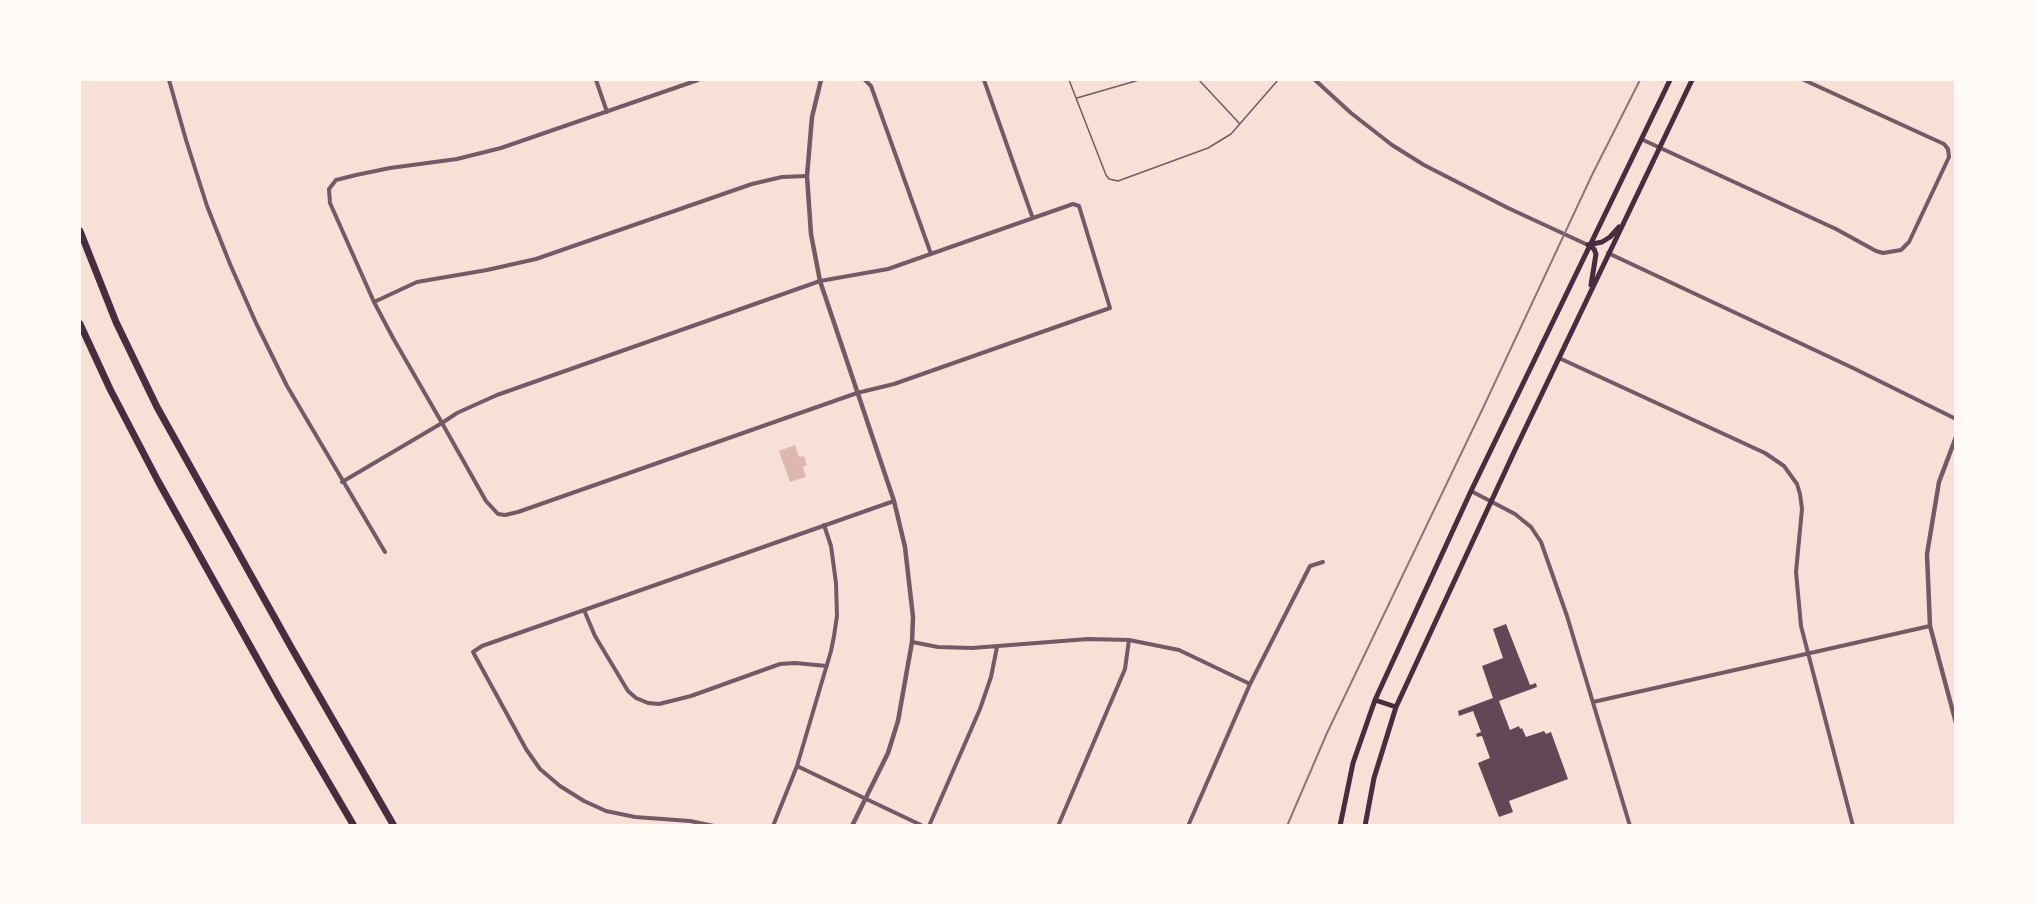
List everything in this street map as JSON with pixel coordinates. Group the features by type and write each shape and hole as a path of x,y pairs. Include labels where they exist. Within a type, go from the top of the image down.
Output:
{"highway":[{"path":"80,231 101,289 132,359 170,431 394,825"},
{"path":"80,324 138,444 278,696 354,825"}],"main road":[{"path":"1340,825 1353,763 1375,700 1588,245 1670,80"},
{"path":"1365,825 1374,778 1396,707 1491,500 1692,80"},
{"path":"1588,245 1595,245 1607,239 1623,222"},
{"path":"1588,245 1594,249 1596,254 1590,293"},
{"path":"1375,700 1396,707"}],"street":[{"path":"169,80 196,173 230,264 286,386 385,552"},
{"path":"596,80 607,112"},
{"path":"342,482 442,423 457,413 497,395 820,281 875,272 1072,204 1079,206 1110,308 894,384 857,393 518,512 498,514 486,501 442,423 374,302 330,202 328,189 336,180 390,168 478,154 698,80"},
{"path":"821,80 813,117 807,176 811,234 820,281 894,501 911,586 912,642 898,721 888,753 852,825"},
{"path":"865,80 872,86 931,254"},
{"path":"984,80 1032,216"},
{"path":"1315,80 1351,113 1408,155 1508,208 1588,245"},
{"path":"1640,139 1836,229 1876,251 1901,250 1909,242 1949,157 1948,149 1944,144 1804,80"},
{"path":"374,302 417,282 487,270 536,258 752,184 782,177 807,176"},
{"path":"1608,253 1956,419"},
{"path":"1559,358 1765,453 1784,466 1797,484 1802,509 1796,572 1801,626 1853,825"},
{"path":"1955,719 1930,626 1927,554 1939,482 1956,437"},
{"path":"1471,491 1515,514 1531,527 1541,542 1564,606 1630,825"},
{"path":"714,825 635,817 606,811 560,786 540,769 526,749 473,652 482,646 894,501"},
{"path":"773,825 797,766 834,636 837,600 834,561 824,525"},
{"path":"1188,825 1251,684 1310,566 1323,562"},
{"path":"584,610 595,636 628,691 636,698 648,703 659,704 691,696 780,664 827,666"},
{"path":"1593,702 1930,626"},
{"path":"912,642 938,647 997,648 1088,639 1128,640 1179,650 1251,684"},
{"path":"1058,825 1125,669 1128,640"},
{"path":"929,825 980,710 991,677 997,648"},
{"path":"797,766 923,825"}],"lane":[{"path":"1069,80 1106,175 1109,179 1118,181 1208,148 1231,134 1278,80"},
{"path":"1076,99 1139,80"},
{"path":"1199,80 1240,123"}],"shaded area":[{"path":"795,445 799,457 804,456 807,465 803,467 806,477 790,482 779,451"}],"building":[{"path":"1506,624 1530,685 1536,683 1537,687 1499,701 1510,730 1519,726 1526,737 1544,731 1546,734 1551,732 1568,779 1509,801 1513,812 1499,817 1478,763 1490,758 1482,736 1477,737 1476,734 1481,732 1473,711 1459,716 1458,711 1493,698 1482,666 1503,658 1493,629"}],"railway":[{"path":"1287,826 1327,733 1592,175 1640,80"}]}
